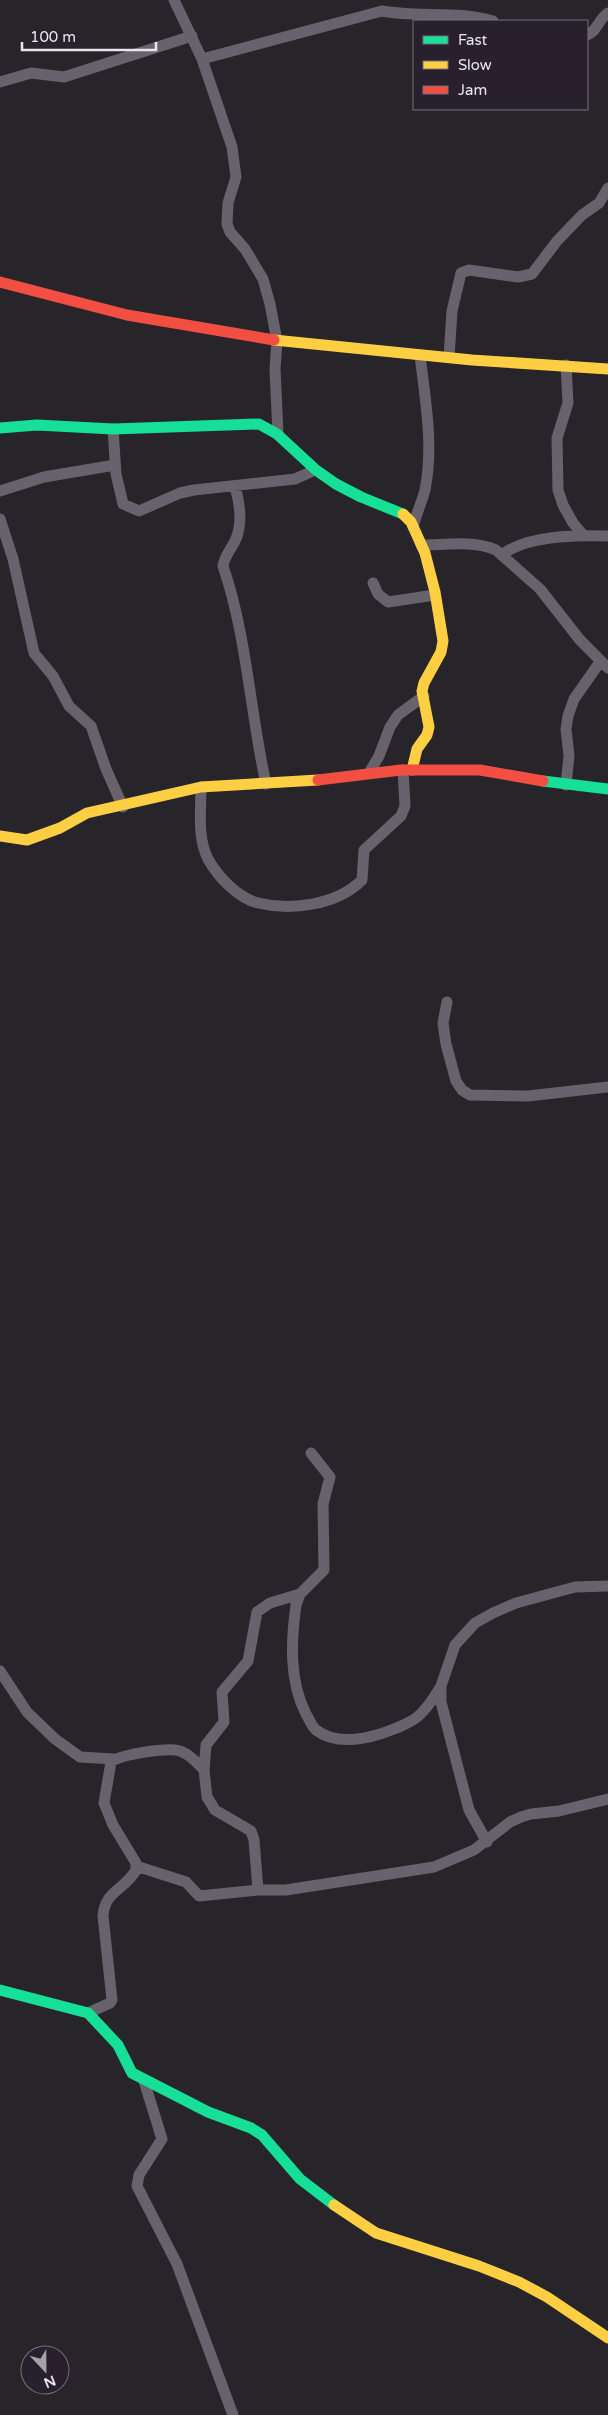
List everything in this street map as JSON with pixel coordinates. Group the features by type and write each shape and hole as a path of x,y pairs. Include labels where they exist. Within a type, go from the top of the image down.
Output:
{"street":[{"path":"174,0 202,58 232,147 236,177 228,203 227,224 232,235 246,249 263,279 277,341 274,369 278,434"},
{"path":"202,58 382,12 400,15 475,16 489,20"},
{"path":"588,35 592,33 604,16 608,14"},
{"path":"0,82 30,73 64,77 192,36"},
{"path":"448,357 452,311 461,273 469,270 518,277 532,274 557,241 582,215 599,203 608,188"},
{"path":"0,282 127,315 277,341 420,355 608,369"},
{"path":"413,526 424,490 428,463 429,437 420,355"},
{"path":"566,365 568,403 557,438 558,490 570,517 584,536"},
{"path":"0,428 37,425 113,428 259,424 278,434 315,470 359,497 400,512 408,517 421,545 435,595 443,642 441,652 424,682 424,696 430,727 428,734 417,749 408,770 405,806 402,816 364,850 362,880 355,887 336,898 302,904 258,903 232,888 216,872 202,841 201,787"},
{"path":"113,428 115,465 123,504 139,511 180,493 235,487 245,483 295,479 315,470"},
{"path":"0,491 44,477 115,465"},
{"path":"235,487 239,500 240,516 236,538 223,566 232,595 251,688 259,753 266,784"},
{"path":"0,519 13,559 34,653 53,676 69,706 91,726 106,769 123,807"},
{"path":"502,555 511,547 524,542 584,536 608,536"},
{"path":"421,545 489,547 502,555 540,590 580,640 604,665 574,699 568,716 566,729 569,762 566,785"},
{"path":"372,583 378,594 388,602 435,595"},
{"path":"369,773 380,756 390,727 398,715 424,696"},
{"path":"0,836 27,840 60,828 87,813 123,807 201,787 266,784 369,773 408,770 480,770 566,785 608,789"},
{"path":"447,1002 443,1023 446,1044 456,1081 462,1090 470,1095 528,1096 608,1087"},
{"path":"258,1890 254,1835 250,1828 211,1806 207,1797 204,1770 206,1745 224,1722 222,1692 248,1661 257,1612 270,1603 300,1594 324,1570 323,1504 330,1477 311,1454"},
{"path":"300,1594 294,1620 293,1677 300,1702 316,1730 336,1738 352,1740 390,1730 422,1715 441,1686 455,1645 475,1623 516,1603 575,1587 608,1586"},
{"path":"0,1671 27,1712 55,1739 80,1756 114,1759 129,1755 176,1750 194,1760 204,1770"},
{"path":"441,1686 441,1702 469,1810 487,1842"},
{"path":"88,2013 110,2003 112,2000 103,1916 104,1905 108,1897 134,1875 136,1866 110,1820 104,1803 108,1767 114,1759"},
{"path":"136,1866 186,1882 199,1896 258,1890 286,1890 434,1867 487,1842 506,1825 521,1817 559,1811 608,1799"},
{"path":"0,1990 88,2013 118,2045 132,2073 144,2081 208,2112 251,2128 262,2135 300,2179 362,2226 403,2243 468,2261 538,2292 608,2338"},
{"path":"144,2081 162,2139 138,2175 137,2186 177,2264 233,2415"}],"traffic: fast":[{"path":"0,428 37,425 113,429 259,424 277,434 316,470 336,484 361,497 403,514"},
{"path":"543,781 608,789"},
{"path":"0,1990 88,2013 118,2045 132,2073 208,2112 251,2128 262,2135 300,2179 334,2205"}],"traffic: slow":[{"path":"274,340 472,360 608,369"},
{"path":"403,514 411,522 425,553 435,592 443,641 441,652 424,683 422,691 429,727 427,735 417,749 412,770"},
{"path":"0,836 27,840 60,828 87,813 201,787 318,780"},
{"path":"334,2205 376,2233 479,2266 519,2282 547,2297 608,2338"}],"traffic: jam":[{"path":"0,282 127,315 274,340"},
{"path":"318,780 401,770 480,770 543,781"}]}
